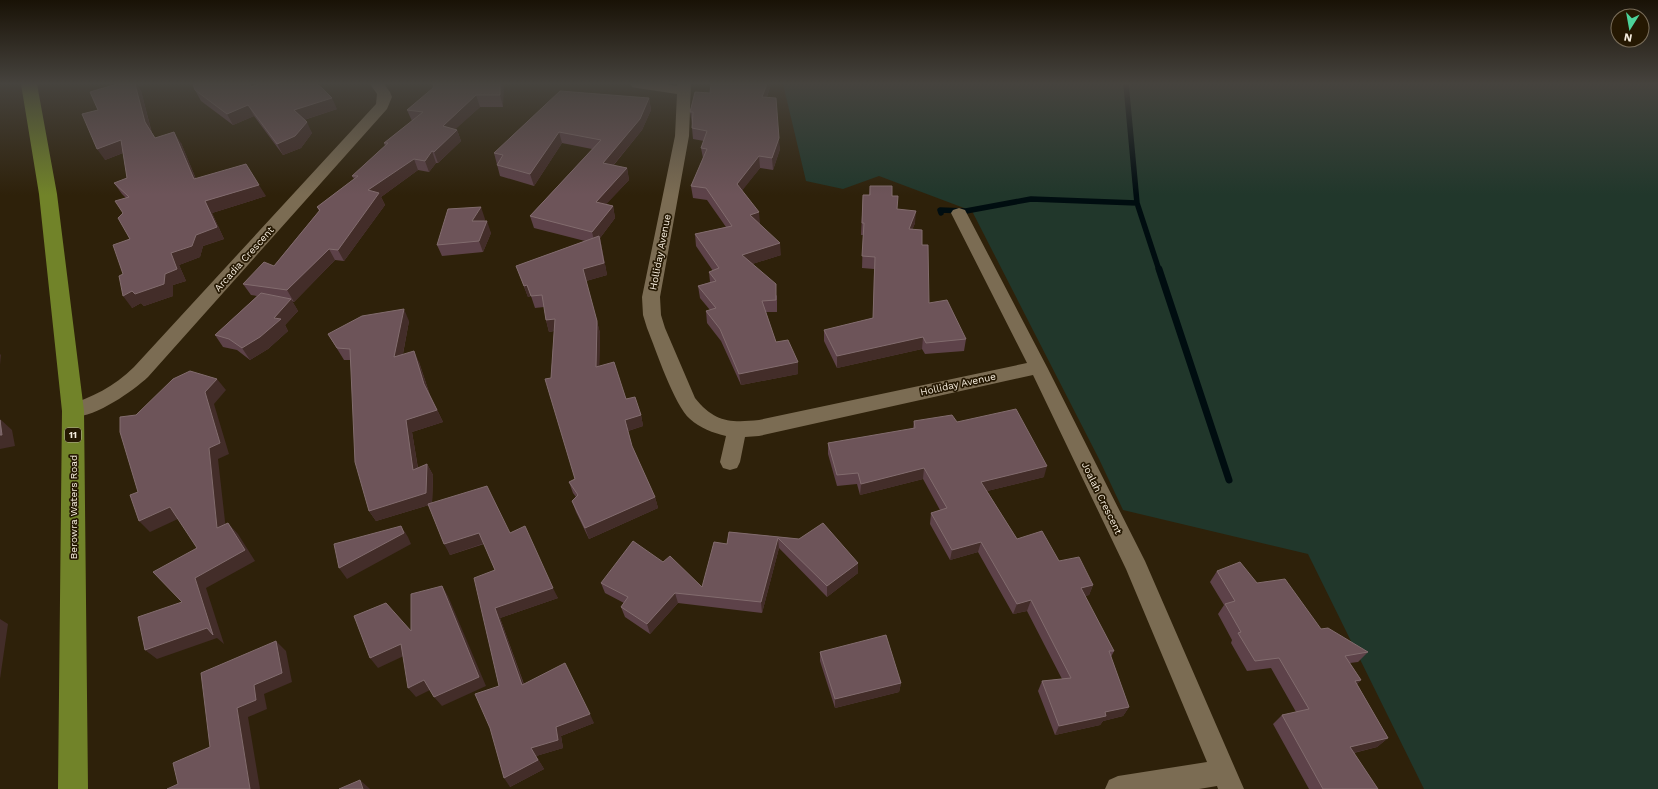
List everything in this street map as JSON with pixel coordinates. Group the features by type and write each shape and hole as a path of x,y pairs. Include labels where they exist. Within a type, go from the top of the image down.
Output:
{"main road":[{"name":"Berowra Waters Road","path":"35,121 48,194 72,411 73,789"}],"street":[{"name":"Arcadia Crescent","path":"72,411 98,402 119,392 141,372 369,121"},
{"name":"Holliday Avenue","path":"683,121 682,136 651,297 652,315 687,401 696,413 708,422 737,430 759,428 1038,367"},
{"name":"Joalah Crescent","path":"959,213 1038,367 1137,568 1228,780"},
{"path":"730,462 737,430"},
{"path":"1118,789 1228,780"}],"green space":[{"path":"792,121 1658,121 1658,789 1424,789 1308,554 1123,510 1099,459 972,211 879,176 843,189 806,181"}],"building":[{"path":"85,121 145,121 155,138 174,132 194,179 246,164 259,185 205,201 217,227 196,235 192,246 171,253 177,269 165,274 164,284 135,294 132,291 123,296 119,276 123,274 113,245 130,239 118,218 123,213 115,201 129,197 114,183 127,178 121,140 97,149"},
{"path":"260,121 307,122 295,136 277,144"},
{"path":"412,121 449,121 443,126 457,130 434,152 432,151 425,161 414,159 368,190 379,193 338,250 329,249 287,290 243,284 264,262 274,266 320,210 317,207 358,176 352,176 388,143 384,143"},
{"path":"528,121 638,121 603,163 627,168 596,202 613,206 592,232 530,216 601,140 559,132 530,174 497,165 503,155 494,153"},
{"path":"692,121 778,121 779,138 772,158 759,156 737,184 759,212 750,215 780,243 742,255 776,284 776,300 762,301 776,342 788,340 798,362 739,374 720,329 706,311 716,308 698,286 716,281 709,272 719,268 695,234 732,226 706,188 691,186 707,149 701,148 707,131 692,128"},
{"path":"870,186 892,186 892,196 898,196 897,209 916,211 909,229 922,230 922,245 928,245 929,303 947,300 966,339 926,343 923,337 837,356 824,330 873,318 875,257 862,256 864,223 862,223 863,195 870,195"},
{"path":"481,207 472,221 487,221 479,241 437,245 448,209"},
{"path":"599,236 604,263 583,269 597,321 596,367 614,362 626,399 635,397 641,415 625,420 632,446 655,497 585,528 572,501 578,495 569,482 575,479 545,379 551,378 555,319 546,320 542,295 531,296 527,285 524,286 516,266"},
{"path":"261,293 291,299 274,318 281,319 260,337 242,348 229,339 215,335"},
{"path":"404,309 394,357 414,351 424,384 437,410 406,420 413,470 427,464 426,493 369,511 355,462 350,349 337,348 328,334 362,316"},
{"path":"190,371 217,379 205,392 220,443 209,448 217,528 228,523 245,550 195,578 213,635 207,628 145,650 138,617 182,602 153,572 197,548 170,507 139,521 130,495 138,492 120,432 120,417 136,415 173,379"},
{"path":"1016,409 1047,466 981,482 1017,539 1042,531 1059,561 1079,557 1093,585 1081,588 1114,651 1109,651 1129,707 1105,712 1106,716 1059,726 1042,681 1071,678 1031,600 1017,604 981,542 952,550 931,513 947,508 924,468 861,484 858,473 837,475 828,443 915,428 914,421 952,415 957,422"},
{"path":"0,420 2,435 0,435"},
{"path":"487,486 510,533 525,526 553,588 495,608 522,685 565,663 590,714 556,727 558,740 531,748 538,760 504,778 490,728 475,694 499,686 474,578 495,570 479,533 444,544 428,504"},
{"path":"823,523 858,563 827,586 778,538 761,602 675,593 647,624 621,607 628,597 601,583 633,541 663,562 670,556 702,587 714,542 727,544 729,532 799,539"},
{"path":"401,526 404,533 339,568 334,544"},
{"path":"1240,562 1257,583 1285,579 1321,629 1328,628 1368,652 1345,656 1361,680 1355,681 1388,738 1350,747 1378,789 1323,789 1282,715 1309,709 1279,658 1255,661 1238,633 1241,632 1225,604 1235,601 1217,571"},
{"path":"442,586 479,677 434,697 424,680 408,688 401,644 370,658 354,616 386,603 411,631 411,594"},
{"path":"886,635 901,683 835,699 820,652"},
{"path":"276,641 282,673 254,685 256,700 237,708 250,789 167,789 178,784 173,763 210,747 201,673"},
{"path":"360,780 363,789 339,789"}],"waterway":[{"path":"1129,121 1137,203"},
{"path":"941,213 940,210 966,211 1031,199 1137,203"},
{"path":"1137,203 1159,270"},
{"path":"1159,269 1229,480"}]}
